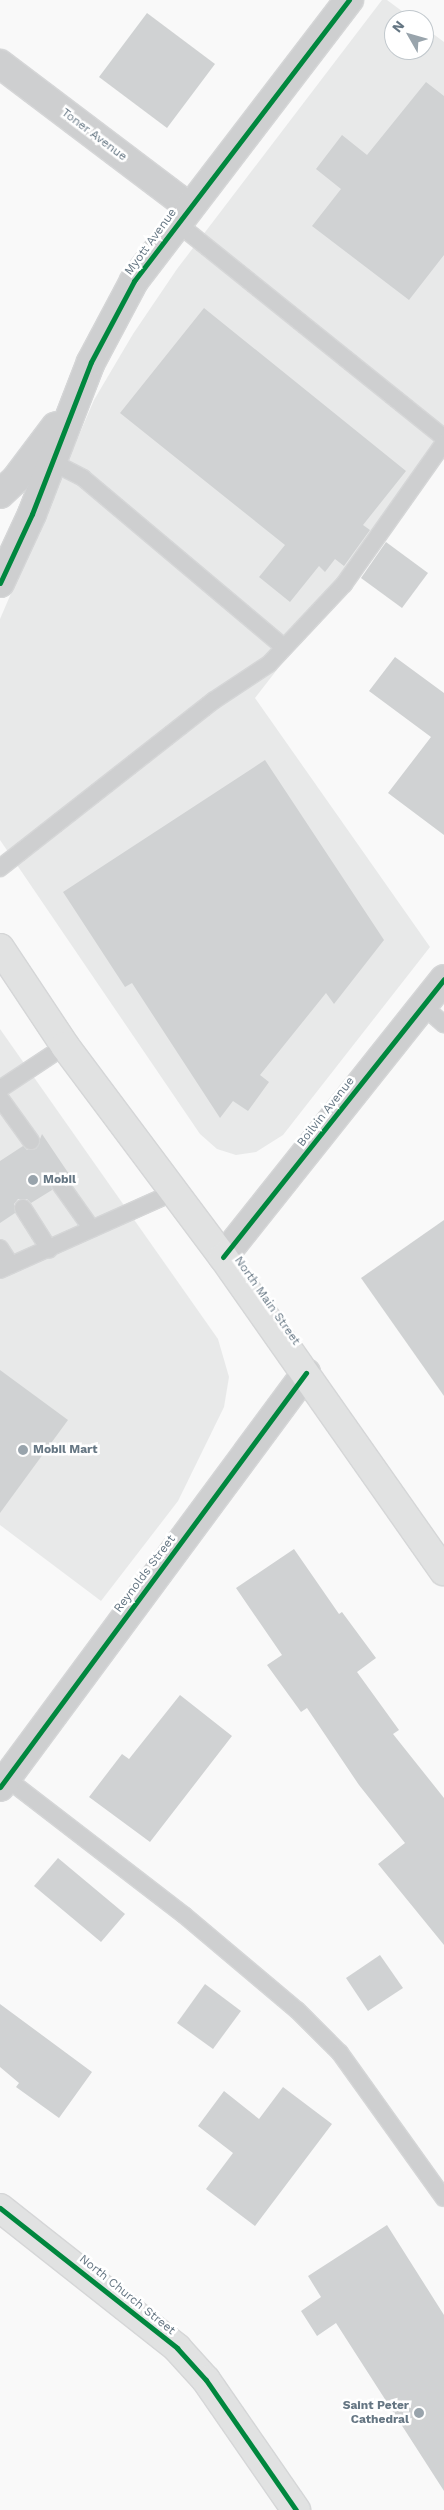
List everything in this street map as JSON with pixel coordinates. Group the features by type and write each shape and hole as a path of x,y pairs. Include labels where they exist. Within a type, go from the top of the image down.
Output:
{"main road":[{"name":"North Main Street","path":"5,959 65,1046 224,1257 444,1571"},
{"name":"North Church Street","path":"0,2208 177,2348 206,2380 296,2510"}],"street":[{"name":"Myott Avenue","path":"0,584 52,462 91,362 134,281 349,0"},
{"name":"Toner Avenue","path":"0,64 183,215"},
{"path":"0,494 16,479 78,396"},
{"name":"Boilvin Avenue","path":"224,1257 444,979"},
{"name":"Reynolds Street","path":"3,1783 306,1373"}],"lane":[{"path":"183,215 444,438"},
{"path":"0,868 213,701 269,664 344,584 444,443"},
{"path":"52,462 83,478 284,647"},
{"path":"423,1006 444,1024"},
{"path":"0,1088 65,1046"},
{"path":"0,1098 31,1141"},
{"path":"60,1184 92,1229"},
{"path":"0,1248 6,1267 174,1192"},
{"path":"23,1208 49,1249"},
{"path":"3,1783 184,1915 297,2010 340,2054 444,2198"}],"shaded area":[{"path":"382,0 387,0 400,10 384,10 384,60 434,60 434,34 444,42 444,455 255,698 430,947 283,1135 256,1152 236,1155 217,1149 200,1134 0,840 0,619 94,400 133,334 177,269"},
{"path":"0,1029 218,1339 229,1377 224,1407 178,1501 101,1601 0,1525"}],"building":[{"path":"147,13 215,64 167,128 99,77"},
{"path":"426,82 444,96 444,255 409,300 312,226 341,189 316,169 342,135 367,155"},
{"path":"204,308 406,471 363,525 370,530 344,566 335,559 325,572 319,566 290,602 259,577 285,545 120,413"},
{"path":"386,542 428,573 402,608 361,578"},
{"path":"395,657 444,693 444,835 388,793 431,737 369,691"},
{"path":"265,760 384,940 334,1004 326,993 260,1075 269,1082 248,1111 233,1101 220,1118 132,983 125,987 63,892"},
{"name":"Mobil","path":"42,1134 71,1177 55,1176 51,1180 52,1190 31,1203 27,1199 18,1199 14,1204 15,1213 0,1223 0,1161 23,1146 27,1150 36,1149"},
{"path":"444,1220 444,1396 361,1278"},
{"name":"Mobil Mart","path":"0,1370 68,1420 0,1513"},
{"path":"294,1549 339,1614 342,1612 376,1658 357,1672 399,1730 393,1734 444,1798 444,1945 378,1864 405,1843 359,1785 307,1708 301,1712 267,1665 282,1655 236,1588"},
{"path":"180,1695 232,1736 150,1842 89,1797 122,1754 129,1759"},
{"path":"58,1858 125,1914 101,1942 34,1886"},
{"path":"380,1955 403,1988 368,2011 346,1978"},
{"path":"205,1984 241,2011 213,2049 177,2023"},
{"path":"0,2004 92,2072 59,2118 16,2087 19,2083 0,2067"},
{"path":"283,2087 332,2124 255,2226 206,2189 233,2153 198,2126 224,2091 259,2119"},
{"name":"Saint Peter Cathedral","path":"387,2225 444,2315 444,2491 336,2323 317,2336 301,2311 321,2297 308,2276"}],"cycle path":[{"path":"0,583 32,514 91,362 134,281 349,0"},
{"path":"223,1257 444,979"},
{"path":"0,1787 306,1373"},
{"path":"0,2208 177,2348 206,2380 296,2510"}],"place":[{"name":"Mobil","path":"33,1180"},
{"name":"Mobil Mart","path":"23,1450"},
{"name":"Saint Peter Cathedral","path":"419,2413"}]}
